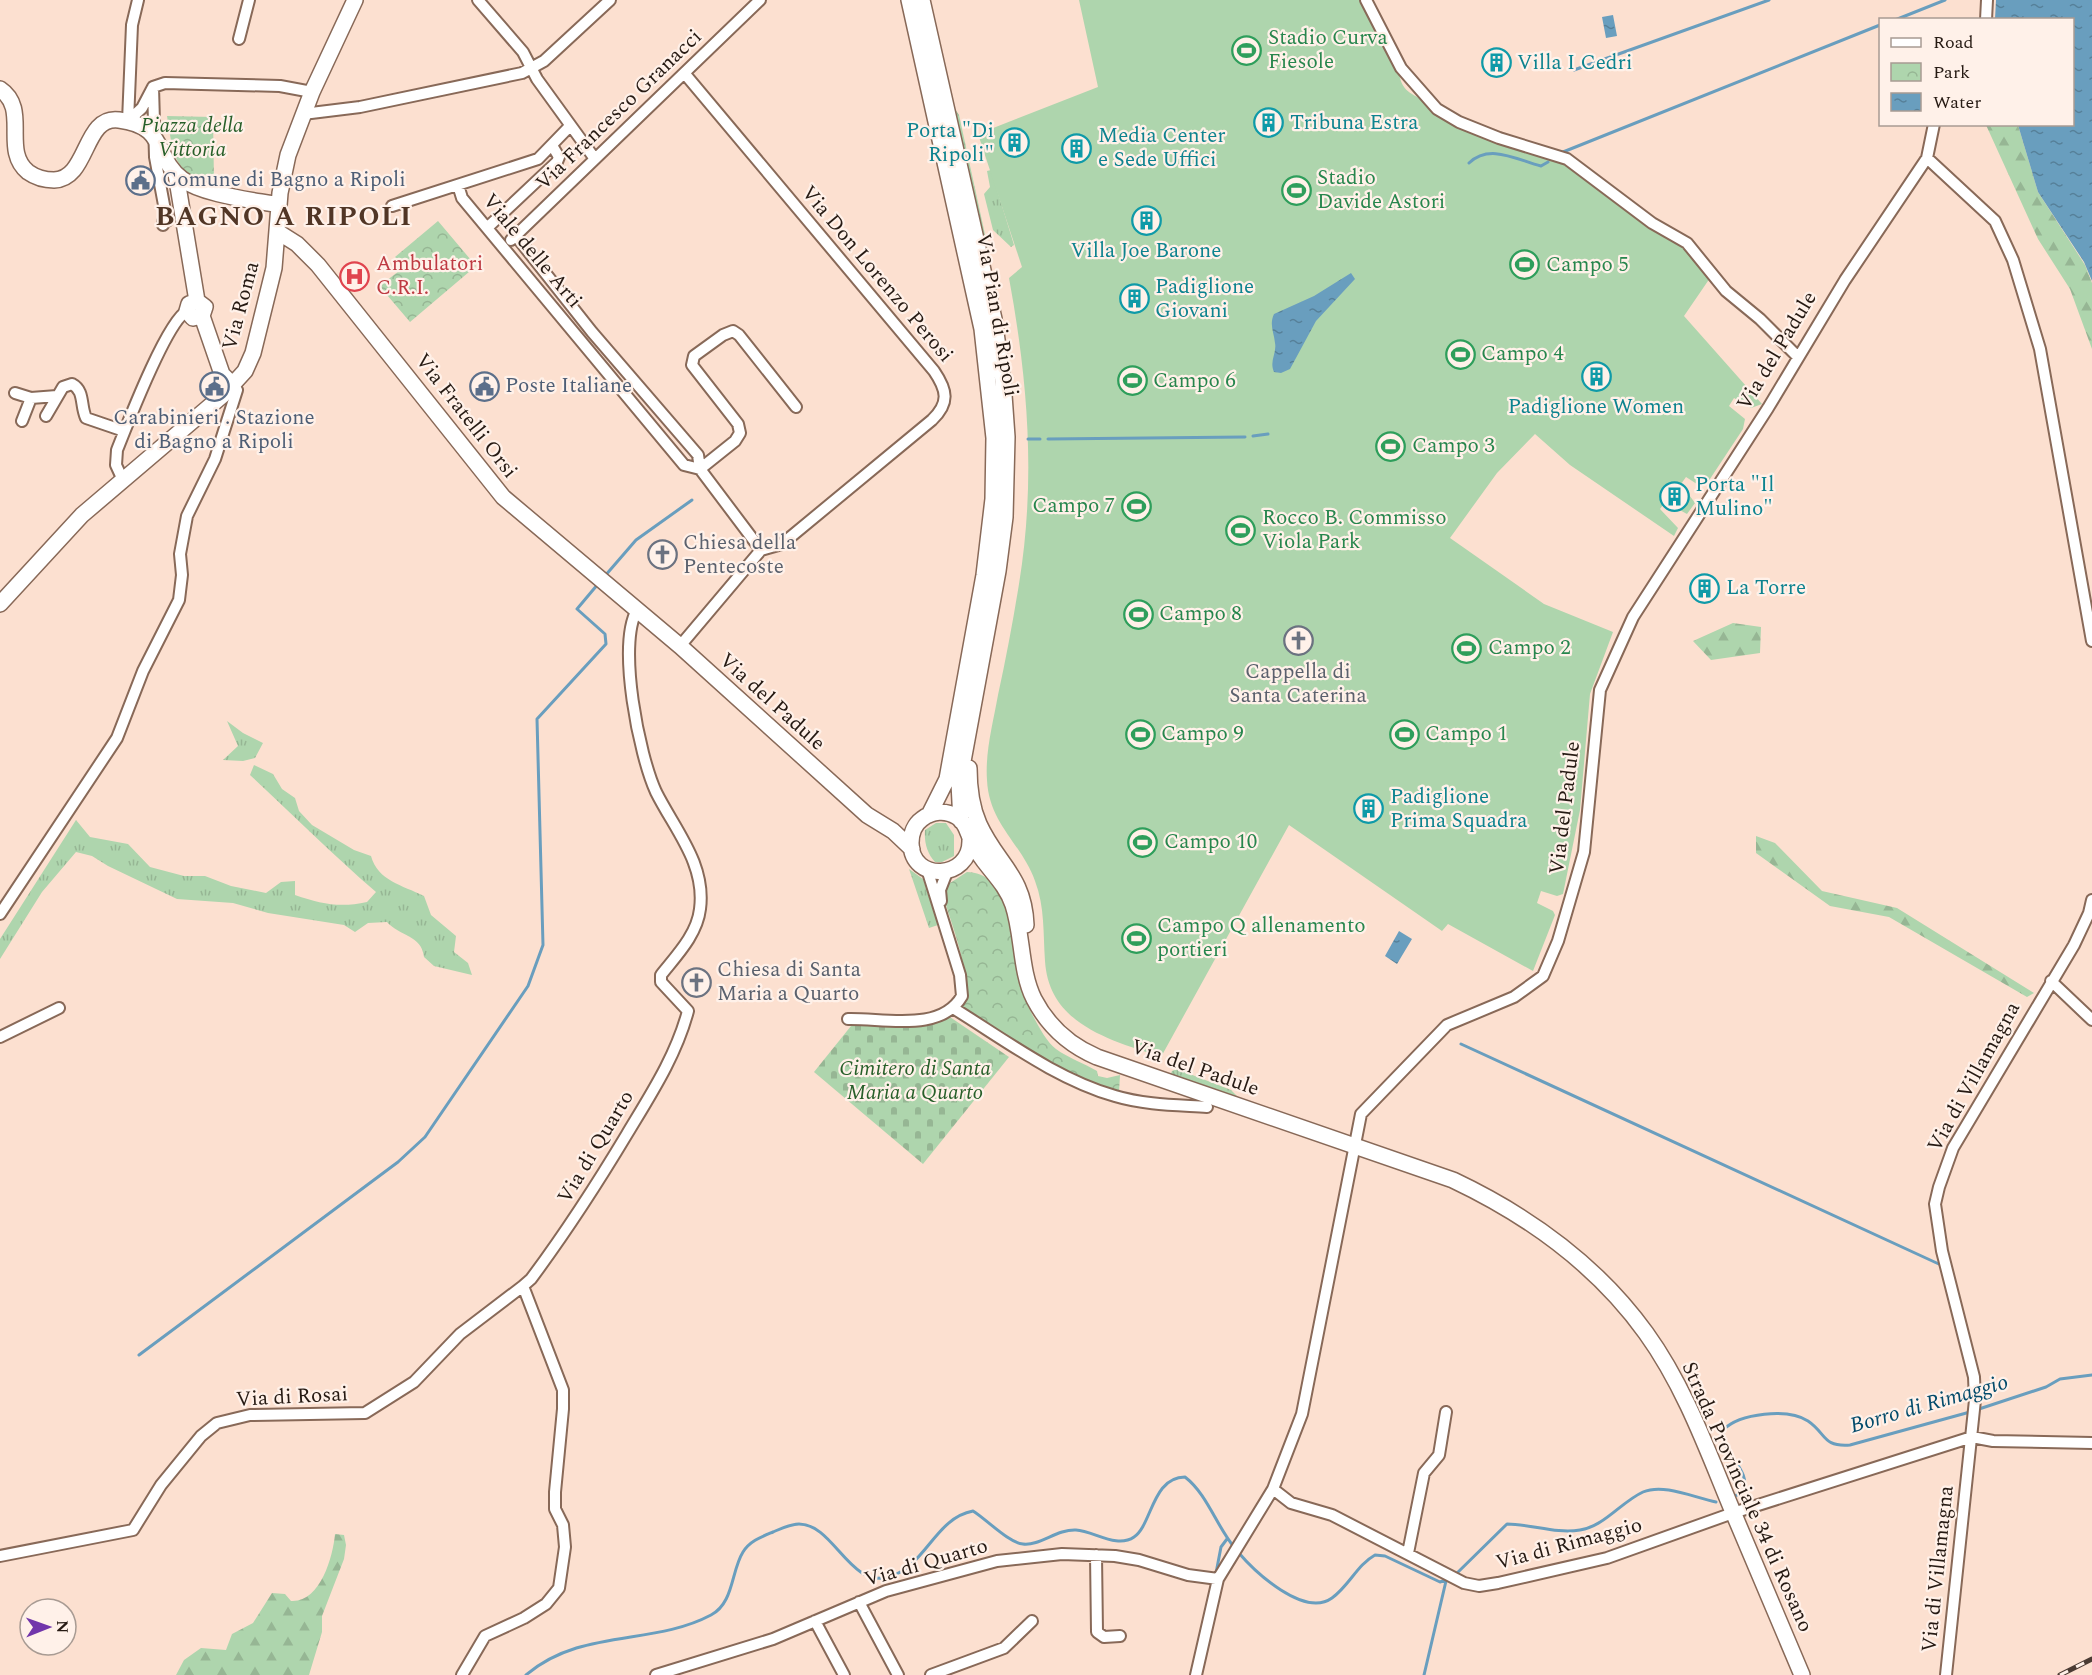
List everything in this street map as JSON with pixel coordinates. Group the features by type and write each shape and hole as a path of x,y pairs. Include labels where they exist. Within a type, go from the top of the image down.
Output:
{"main road":[{"name":"Via Roma","path":"0,604 65,531 122,478 232,385 244,371 253,353 274,268 279,205 285,167 312,92 355,0"},
{"name":"Via Pian di Ripoli","path":"909,0 981,319 988,366 994,438 993,499 984,575 948,779 929,815"},
{"name":"Via Pian di Ripoli","path":"922,0 994,319 1003,381 1007,437 1005,517 1000,562 959,783 961,821"},
{"path":"0,89 15,108 17,154 28,171 43,179 61,179 71,175 97,130 107,120 128,121 143,126 155,138 176,174 184,181 202,188 279,205"},
{"path":"176,174 195,309 222,374 232,385"},
{"name":"Via Fratelli Orsi","path":"278,232 297,244 318,265 504,497 637,610"},
{"name":"Via del Padule","path":"637,610 859,808 912,849 919,863 927,869"},
{"name":"Via Pian di Ripoli","path":"968,741 970,790 975,813 986,836 1015,877 1022,898 1026,922 1024,955"},
{"path":"912,849 911,840 916,826 929,815 946,813 961,821"},
{"name":"Via del Padule","path":"961,821 970,840 996,875 1012,902 1031,991 1057,1031 1080,1049 1354,1144"},
{"path":"881,823 916,826"},
{"name":"Via del Padule","path":"953,869 968,854 970,840"},
{"path":"927,869 977,868 996,875"},
{"name":"Strada Provinciale 34 di Rosano","path":"1354,1144 1453,1180 1491,1198 1536,1226 1595,1275 1637,1321 1665,1362 1687,1403 1802,1675"}],"street":[{"path":"128,121 132,25 138,0"},
{"path":"239,39 249,0"},
{"path":"478,0 523,52 570,126 595,159"},
{"path":"303,114 360,107 512,76 544,61 610,0"},
{"path":"1366,0 1401,68 1437,109 1459,122 1499,138 1567,159 1652,223 1687,243 1726,291 1760,319 1797,356"},
{"path":"1986,18 1987,0"},
{"name":"Via Francesco Granacci","path":"504,247 758,1"},
{"name":"Via Don Lorenzo Perosi","path":"685,74 934,371 946,391 943,408 932,420 782,544 761,550"},
{"path":"128,121 142,108 153,87 165,83 280,86 312,92"},
{"path":"153,87 155,157 167,221 163,222 163,225"},
{"path":"392,206 445,187 533,161 553,147 570,126"},
{"path":"1934,126 1928,158 1995,221 2013,260 2040,348 2092,641"},
{"path":"488,227 557,162 559,157 553,147"},
{"name":"Via del Padule","path":"1354,1144 1364,1108 1441,1030 1455,1020 1514,997 1543,976 1558,941 1584,852 1598,702 1604,679 1633,617 1768,408 1797,356 1845,280 1928,158"},
{"name":"Viale delle Arti","path":"458,185 462,198 684,465 699,469"},
{"name":"Viale delle Arti","path":"516,236 592,332 698,455 699,469 761,550"},
{"path":"122,478 115,456 124,431 165,340 178,319 195,309"},
{"path":"699,469 735,441 740,433 738,424 692,365 694,356 723,334 733,331 739,335 796,407"},
{"name":"Viale delle Arti","path":"582,340 592,332"},
{"path":"46,416 63,387 72,384 82,394 86,418 124,431"},
{"path":"0,914 117,738 143,671 179,600 182,575 180,561 187,516 215,459 231,414 237,390 232,385"},
{"path":"15,393 30,398 57,396"},
{"path":"22,421 30,398"},
{"path":"680,646 761,550"},
{"name":"Via di Quarto","path":"524,1286 581,1210 628,1133 672,1057 688,1011 661,982 661,975 696,926 700,910 699,880 691,851 655,790 645,762 631,683 628,645 629,629 637,610"},
{"name":"Via del Padule","path":"927,869 963,991 952,1008 1060,1075 1115,1096 1133,1100 1207,1107"},
{"name":"Via del Padule","path":"943,919 940,890 953,869"},
{"name":"Via di Villamagna","path":"1946,1675 1976,1400 1974,1377 1942,1251 1935,1204 1953,1148 2074,945 2089,913 2092,900"},
{"path":"2051,981 2092,1020"},
{"path":"0,1037 59,1008"},
{"path":"848,1019 926,1020 952,1008"},
{"path":"1196,1675 1218,1579 1272,1489 1302,1414 1354,1144"},
{"path":"462,1675 485,1636 524,1618 546,1604 559,1588 566,1547 563,1525 555,1509 563,1409 562,1390 524,1286"},
{"name":"Via di Rosai","path":"0,1556 133,1530 161,1485 201,1436 217,1423 250,1415 365,1413 414,1382 460,1334 524,1286"},
{"path":"1408,1553 1424,1473 1439,1455 1446,1412"},
{"name":"Via di Rimaggio","path":"1272,1489 1291,1503 1332,1515 1464,1583 1479,1586 1607,1558 1732,1510 1972,1437 2004,1442 2092,1443"},
{"name":"Via di Quarto","path":"656,1675 710,1656 773,1639 886,1591 997,1561 1062,1554 1096,1556 1139,1560 1188,1575 1218,1579"},
{"path":"1096,1556 1097,1632 1104,1637 1120,1636"},
{"path":"859,1602 898,1675"},
{"path":"815,1621 842,1674"},
{"path":"931,1675 1004,1648 1032,1622"}],"green space":[{"name":"Rocco B. Commisso Viola Park","path":"1079,0 1363,0 1399,70 1403,86 1410,93 1569,166 1644,224 1685,247 1710,278 1684,316 1762,404 1751,408 1734,398 1729,406 1745,419 1743,429 1706,485 1700,486 1686,477 1681,484 1695,503 1687,514 1665,502 1660,509 1678,528 1674,536 1570,465 1535,434 1497,473 1450,538 1544,604 1613,632 1590,694 1580,810 1563,894 1557,896 1541,891 1537,903 1553,911 1555,915 1533,971 1448,924 1442,931 1289,825 1161,1057 1122,1044 1086,1027 1070,1015 1058,1001 1049,983 1045,961 1043,921 1035,881 1000,822 989,795 987,780 990,738 1012,626 1024,545 1028,431 1021,355 1009,278 1022,267 978,134 1098,87"},
{"path":"949,100 959,115 991,262 991,290"},
{"name":"Piazza della Vittoria","path":"167,116 213,117 214,182 200,179 182,168 173,151"},
{"path":"1986,126 2018,126 2038,192 2085,265 2092,283 2092,349 2070,289 2038,239"},
{"path":"991,170 1014,245 1011,247 993,230 984,194 990,187 987,171"},
{"path":"438,221 476,266 410,322 376,282 382,284 403,268 395,257"},
{"path":"1733,623 1761,627 1760,653 1711,660 1693,641"},
{"path":"227,721 243,733 263,743 255,758 243,761 223,760 238,746"},
{"path":"254,765 273,774 282,789 295,798 299,811 312,825 354,850 371,856 374,864 385,877 424,896 431,915 456,936 454,952 468,963 472,975 434,966 424,957 415,940 387,922 368,923 355,932 344,925 268,913 233,903 177,899 92,856 76,852 42,892 0,959 0,939 76,820 90,837 128,844 150,867 184,876 205,876 231,886 266,893 281,882 295,881 295,895 304,898 339,905 367,902 376,892 250,775"},
{"path":"936,823 946,823 954,835 954,856 942,862 935,862 926,843 925,830"},
{"path":"1756,836 1775,843 1822,891 1897,908 2034,993 2027,997 1889,917 1830,906 1756,853"},
{"path":"909,869 923,879 938,925 929,928"},
{"path":"967,872 984,877 997,889 1006,906 1023,991 1028,1006 1044,1035 1056,1049 1097,1071 1098,1076 1107,1078 1120,1075 1119,1092 1062,1072 960,1010 964,998 964,970 944,898 947,885"},
{"name":"Cimitero di Santa Maria a Quarto","path":"947,1015 1009,1057 923,1164 814,1072 855,1021"},
{"path":"1177,1069 1231,1090 1240,1099 1170,1076 1172,1071"},
{"path":"335,1534 344,1535 346,1545 344,1559 322,1616 322,1632 309,1675 176,1675 184,1660 201,1648 226,1650 232,1634 253,1623 272,1593 285,1594 291,1601 301,1600 310,1595 328,1566"}],"water":[{"path":"1996,0 2092,0 2092,281 2084,262 2038,192 2018,126 2074,126 2074,18 1995,18"},
{"path":"1613,15 1617,36 1606,38 1602,17"},
{"path":"1351,273 1355,279 1316,321 1290,369 1281,373 1274,372 1272,364 1275,347 1272,325 1274,314 1314,296"},
{"path":"1399,931 1412,939 1397,964 1385,956"}],"waterway":[{"path":"1574,70 1769,0"},
{"path":"1900,18 1945,0"},
{"path":"1563,152 1879,25"},
{"path":"1469,163 1486,154 1504,155 1541,166 1548,162"},
{"path":"1253,436 1268,434"},
{"path":"1048,439 1245,437"},
{"path":"1028,439 1040,439"},
{"path":"604,577 636,540 692,500"},
{"path":"139,1355 398,1162 425,1137 528,986 543,945 537,719 606,644 605,634 577,609 598,584"},
{"path":"1461,1044 1941,1265"},
{"name":"Borro di Rimaggio","path":"1976,1410 2046,1387 2060,1379 2092,1375"},
{"name":"Borro di Rimaggio","path":"1734,1496 1743,1493 1744,1476 1726,1447 1723,1430 1731,1424 1752,1416 1777,1414 1799,1417 1808,1421 1829,1442 1850,1445 1970,1412"},
{"name":"Borro di Rimaggio","path":"526,1675 547,1660 570,1650 665,1631 689,1625 711,1615 724,1603 739,1560 746,1548 752,1542 792,1525 811,1527 822,1534 863,1573 875,1578 889,1577 912,1563 949,1523 960,1515 973,1511 1017,1543 1036,1543 1069,1530 1083,1531 1113,1540 1127,1540 1140,1531 1159,1493 1166,1485 1174,1479 1185,1477 1199,1492 1234,1547"},
{"name":"Borro di Rimaggio","path":"1454,1576 1507,1524 1562,1531 1589,1528 1635,1496 1660,1489 1716,1502"},
{"path":"1216,1573 1221,1547 1227,1539"},
{"name":"Borro di Rimaggio","path":"1238,1552 1268,1581 1294,1598 1308,1602 1321,1603 1332,1598 1363,1564 1375,1555 1385,1556 1440,1582 1448,1579"},
{"path":"1424,1675 1446,1581"}],"railway":[{"path":"2060,1675 2092,1659"}],"place":[{"name":"Stadio Curva Fiesole","path":"1247,50"},
{"name":"Villa I Cedri","path":"1496,63"},
{"name":"Tribuna Estra","path":"1269,123"},
{"name":"Porta \"Di Ripoli\"","path":"1015,143"},
{"name":"Media Center e Sede Uffici","path":"1077,148"},
{"name":"Comune di Bagno a Ripoli","path":"141,180"},
{"name":"Stadio Davide Astori","path":"1296,190"},
{"name":"Villa Joe Barone","path":"1146,220"},
{"name":"Campo 5","path":"1525,265"},
{"name":"Ambulatori C.R.I.","path":"355,276"},
{"name":"Padiglione Giovani","path":"1134,299"},
{"name":"Campo 4","path":"1460,354"},
{"name":"Padiglione Women","path":"1596,376"},
{"name":"Campo 6","path":"1132,381"},
{"name":"Poste Italiane","path":"484,386"},
{"name":"Carabinieri . Stazione di Bagno a Ripoli","path":"214,387"},
{"name":"Campo 3","path":"1391,446"},
{"name":"Porta \"Il Mulino\"","path":"1674,497"},
{"name":"Campo 7","path":"1136,506"},
{"name":"Rocco B. Commisso Viola Park","path":"1241,530"},
{"name":"Chiesa della Pentecoste","path":"662,555"},
{"name":"La Torre","path":"1705,588"},
{"name":"Campo 8","path":"1138,614"},
{"name":"Cappella di Santa Caterina","path":"1298,641"},
{"name":"Campo 2","path":"1467,648"},
{"name":"Campo 9","path":"1140,734"},
{"name":"Campo 1","path":"1404,734"},
{"name":"Padiglione Prima Squadra","path":"1369,809"},
{"name":"Campo 10","path":"1143,842"},
{"name":"Campo Q allenamento portieri","path":"1136,938"},
{"name":"Chiesa di Santa Maria a Quarto","path":"696,982"}],"district":[{"name":"BAGNO A RIPOLI","path":"284,217"}]}
